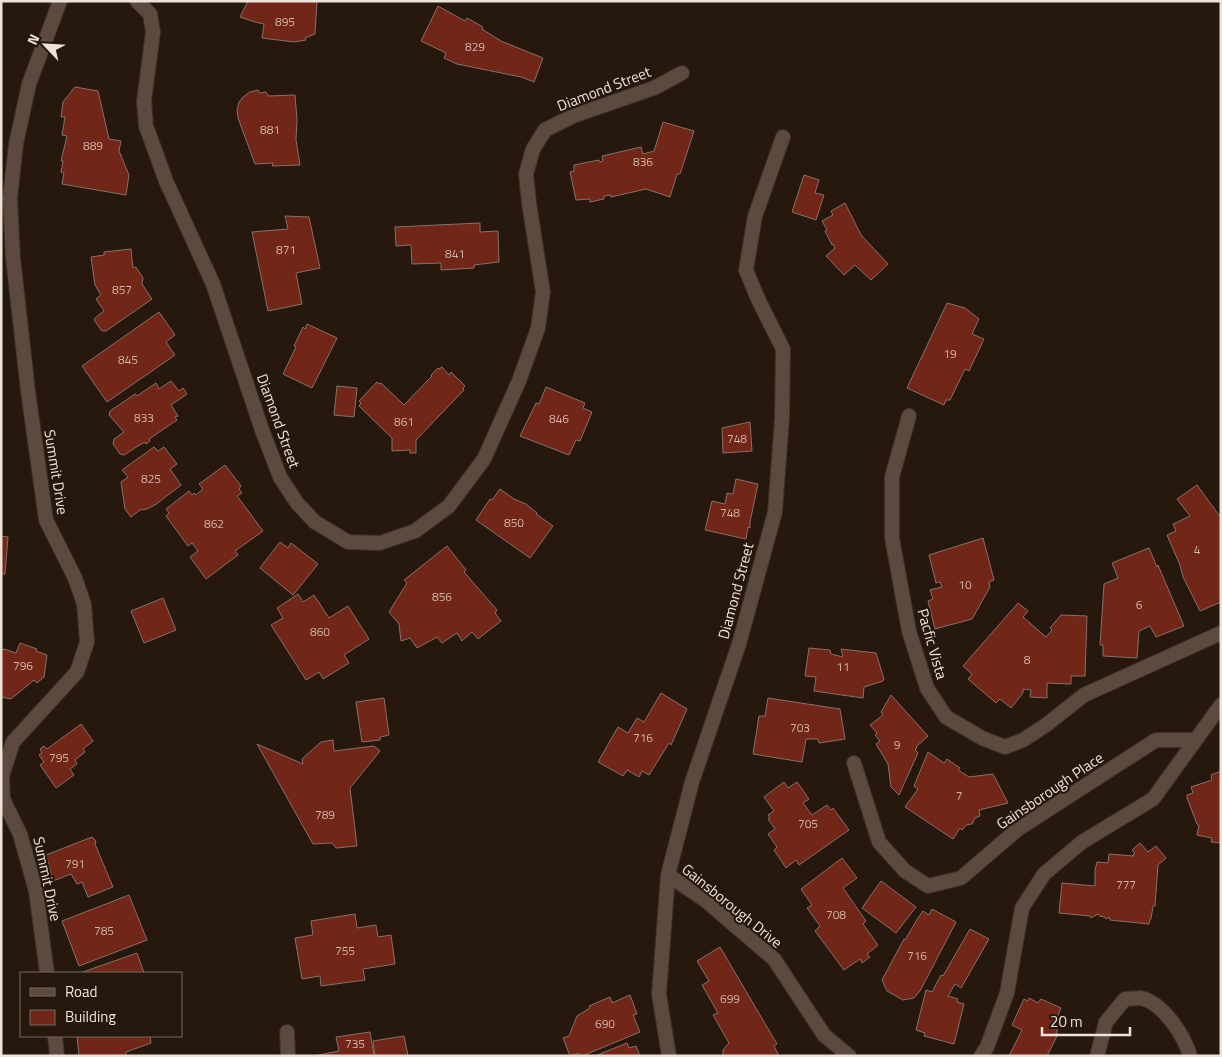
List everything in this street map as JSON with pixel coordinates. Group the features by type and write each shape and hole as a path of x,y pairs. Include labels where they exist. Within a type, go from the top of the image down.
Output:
{"street":[{"name":"Summit Drive","path":"47,972 36,892 20,834 2,803 2,776 13,742 77,672 87,642 84,604 75,578 46,520 28,391 13,258 10,198 16,144 29,84 60,1"},
{"name":"Diamond Street","path":"137,1 150,14 153,32 144,100 146,126 166,182 213,284 262,430 280,477 297,503 315,522 348,542 380,543 415,531 449,506 484,459 519,381 538,328 543,292 526,174 533,149 545,130 573,116 654,88 682,73"},
{"name":"Diamond Street","path":"669,1056 659,994 668,875 692,782 739,644 775,512 782,418 783,349 746,270 755,216 783,137"},
{"name":"Pacfic Vista","path":"909,416 892,477 892,538 909,631 927,688 946,717 982,738 1005,747 1023,740 1046,725 1084,694 1221,633"},
{"path":"981,1056 987,1047 1007,993 1014,963 1022,908 1044,874 1082,842 1153,799 1221,705"},
{"name":"Gainsborough Place","path":"854,763 879,842 905,871 928,886 961,878 1018,829 1156,740 1195,740"},
{"name":"Gainsborough Drive","path":"668,875 705,900 774,959 824,1035 849,1056"},
{"path":"1097,1056 1106,1022 1125,999 1141,998 1160,1008 1186,1042 1190,1056"},
{"path":"287,1032 288,1056"},
{"path":"54,1037 57,1056"}],"building":[{"path":"248,1 317,1 315,34 305,38 306,40 294,42 262,38 264,24 240,17"},
{"path":"438,6 465,21 467,18 483,27 482,29 501,41 543,58 534,82 521,77 457,64 444,58 446,53 421,41"},
{"path":"75,87 98,91 109,139 121,141 119,151 129,175 126,195 62,184 64,173 61,172 63,161 61,161 67,136 62,135 65,117 61,117 63,102"},
{"path":"258,90 260,93 266,92 268,96 295,95 296,140 300,165 272,166 273,163 255,164 238,118 237,110 239,102 243,97 250,92"},
{"path":"663,122 694,131 680,174 677,174 670,197 646,189 611,197 611,195 604,196 604,199 590,202 590,199 576,200 570,172 574,171 574,165 599,160 600,162 603,161 602,156 641,147 643,154 654,151"},
{"path":"804,175 819,180 815,193 824,195 816,220 792,212"},
{"path":"845,203 861,235 888,264 871,280 855,265 844,275 826,256 835,248 825,231 827,230 822,221 833,215 831,211"},
{"path":"285,216 309,217 320,268 296,273 302,304 268,311 252,232 288,229"},
{"path":"480,223 480,232 498,231 499,262 474,265 474,268 441,270 441,263 412,264 411,245 396,246 395,227"},
{"path":"131,249 133,268 136,267 143,278 142,284 152,299 106,331 102,331 94,320 104,311 96,299 101,295 95,285 91,257 104,255 104,252"},
{"path":"947,303 965,308 979,319 972,334 984,339 969,371 965,369 950,400 946,400 944,405 907,388"},
{"path":"159,312 175,335 166,342 175,355 107,402 82,366"},
{"path":"307,324 337,338 312,388 283,374 303,327 305,329"},
{"path":"442,367 449,375 451,372 465,386 464,390 416,440 416,453 410,453 410,450 392,451 392,438 359,406 361,403 359,401 377,382 381,383 404,405 438,368"},
{"path":"171,381 179,391 183,388 187,394 171,405 178,416 175,417 177,420 149,439 150,441 146,444 145,442 124,455 120,454 113,444 114,439 124,432 109,415 110,411 135,394 137,396 156,383 159,389"},
{"path":"337,386 357,388 354,417 334,415"},
{"path":"546,387 585,403 583,408 592,412 580,441 576,440 569,455 520,436 536,403 539,404"},
{"path":"750,422 752,451 723,453 722,428"},
{"path":"154,447 158,451 164,447 177,464 170,469 181,485 155,505 140,510 131,517 125,509 121,482 128,477 122,470"},
{"path":"225,465 241,486 239,489 242,493 237,496 263,531 235,551 238,555 206,579 190,557 198,551 192,543 188,546 166,516 169,513 166,509 189,491 192,495 194,493 196,495 203,489 199,484"},
{"path":"736,479 758,484 750,528 748,527 746,539 705,530 712,501 725,504 727,493 733,494"},
{"path":"1197,485 1221,518 1221,602 1200,611 1183,577 1167,535 1176,531 1173,524 1190,516 1177,499"},
{"path":"500,489 514,499 526,504 553,526 530,558 476,520 490,499 492,500"},
{"path":"1,536 8,537 5,574 1,574"},
{"path":"983,538 994,580 989,582 990,587 972,619 935,629 928,601 933,599 930,590 942,587 940,582 936,583 929,555"},
{"path":"280,542 288,548 291,543 318,564 293,595 260,568"},
{"path":"447,546 466,570 464,572 497,610 495,613 501,621 478,639 472,632 462,641 457,633 442,643 437,637 417,648 410,638 401,641 399,624 389,612 407,583 404,580"},
{"path":"1149,548 1184,626 1156,637 1150,626 1139,631 1137,658 1103,656 1103,645 1100,645 1104,584 1118,578 1112,563"},
{"path":"298,594 303,602 314,595 329,618 348,606 369,639 344,655 349,663 323,679 319,672 306,680 271,625 283,618 277,608"},
{"path":"163,598 176,630 144,643 131,611"},
{"path":"1018,603 1028,611 1023,617 1046,637 1052,630 1050,628 1061,615 1087,616 1085,676 1071,676 1071,684 1047,683 1047,698 1030,697 1031,690 1023,689 1023,693 1011,708 1000,699 996,703 968,679 972,674 963,666"},
{"path":"20,643 47,655 44,677 37,683 34,680 11,699 1,697 1,649 16,653"},
{"path":"809,648 830,650 831,654 843,657 841,649 876,653 884,679 864,687 863,698 814,691 816,677 805,676"},
{"path":"661,693 687,709 671,745 669,743 649,775 642,771 639,777 627,770 623,776 598,762 618,727 628,733 637,718 644,722"},
{"path":"891,695 928,736 916,747 915,750 918,753 899,795 891,787 888,764 876,744 880,741 875,735 877,733 870,725 883,715 881,712"},
{"path":"384,698 389,735 380,737 380,740 362,742 356,702"},
{"path":"768,698 840,709 845,739 819,743 818,739 806,739 802,762 753,754 759,716 765,716"},
{"path":"81,724 93,741 83,749 85,752 75,760 77,764 70,769 74,775 56,788 40,765 44,762 39,755 42,753 40,749 44,746 47,749"},
{"path":"333,740 334,751 374,746 380,751 350,788 357,846 336,848 332,843 313,844 257,744 303,764 302,759 321,742"},
{"path":"928,752 944,763 947,759 960,768 958,770 969,777 993,774 1008,803 979,810 980,816 962,830 960,828 953,839 905,807 918,789 914,786"},
{"path":"1221,771 1221,843 1211,842 1212,838 1197,835 1199,825 1187,795 1193,793 1191,787 1212,780 1211,775"},
{"path":"784,782 788,788 797,782 809,799 803,803 812,815 827,805 831,810 833,808 849,830 799,865 796,860 786,868 774,850 777,847 768,834 775,829 768,819 770,818 768,815 774,811 764,797"},
{"path":"92,837 96,841 95,844 113,887 88,897 82,882 77,884 71,874 53,881 46,855"},
{"path":"1140,843 1148,852 1156,846 1166,858 1158,865 1155,906 1153,906 1149,924 1110,920 1109,917 1107,919 1098,914 1091,918 1090,916 1059,913 1062,883 1095,886 1097,862 1108,863 1109,854 1134,856 1135,853 1132,850"},
{"path":"842,858 857,878 843,888 866,921 863,924 878,945 867,954 870,957 862,963 860,959 844,970 815,931 820,926 807,908 812,905 801,889"},
{"path":"881,881 916,907 896,933 862,908"},
{"path":"129,895 147,940 79,966 62,921"},
{"path":"932,909 956,922 920,991 914,998 903,1000 887,991 882,980 904,939 918,918 923,911 929,915"},
{"path":"355,914 357,928 376,925 378,937 391,935 395,964 363,969 365,980 321,986 320,976 302,979 295,938 313,935 311,921"},
{"path":"970,929 989,939 961,988 955,984 948,996 958,999 957,1002 964,1004 954,1044 924,1036 925,1033 916,1030 926,990 932,992"},
{"path":"720,947 777,1044 774,1046 779,1056 723,1056 723,1050 729,1043 713,1015 718,1013 702,985 709,981 697,961"},
{"path":"137,953 144,972 83,972"},
{"path":"630,995 637,1014 633,1015 640,1032 582,1056 579,1053 570,1056 563,1038 569,1036 577,1016 590,1008 589,1006 610,997 612,1003"},
{"path":"1029,998 1038,1003 1041,999 1061,1008 1055,1023 1060,1025 1056,1033 1058,1034 1047,1056 1009,1056 1022,1030 1012,1025 1024,999 1028,1001"},
{"path":"370,1032 374,1056 314,1056 339,1051 336,1037"},
{"path":"404,1036 408,1056 375,1056 373,1041"},
{"path":"77,1037 150,1037 151,1043 126,1052 126,1056 79,1056"},
{"path":"627,1043 629,1048 636,1046 640,1056 595,1056"}]}
